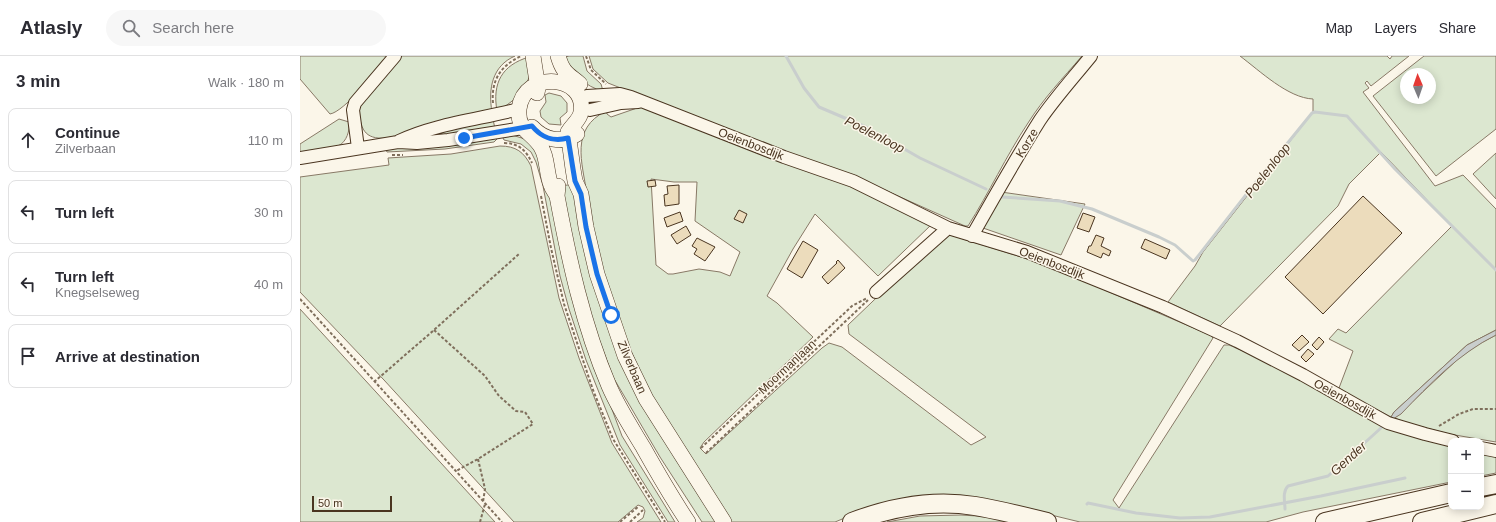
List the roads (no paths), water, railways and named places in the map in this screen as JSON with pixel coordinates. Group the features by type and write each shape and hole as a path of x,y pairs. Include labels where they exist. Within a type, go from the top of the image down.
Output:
{"highway":[{"path":"1484,486 1496,484"},
{"path":"1325,522 1448,494"},
{"path":"852,522 892,509 919,505 946,504 974,506 1047,522"},
{"path":"1422,522 1496,504"}],"main road":[{"path":"533,56 537,92 531,99 527,108 529,121 527,134 542,140 558,140 572,136 570,129 581,111 581,104 585,101 562,78 551,56"},
{"path":"558,56 561,65 562,78"},
{"path":"527,127 520,121 519,109 526,92 537,84 562,78"},
{"name":"Zilverbaan","path":"572,136 575,181 581,194 586,227 597,274 625,356 646,399 724,522"},
{"path":"542,140 557,178 557,196 574,278 599,362 609,387 622,412 688,522"}],"street":[{"path":"358,148 353,110 355,103 395,56"},
{"name":"Korze","path":"972,236 1040,120 1092,56"},
{"name":"Oeienbosdijk","path":"585,101 620,94 784,157 853,181 948,228 1027,252 1163,306 1237,341 1303,375 1388,423 1448,440"},
{"path":"398,142 411,135 519,109"},
{"path":"300,158 398,142 417,143 448,140 527,127"},
{"path":"876,292 948,228"},
{"path":"1484,449 1496,451"}],"waterway":[{"name":"Poelenloop","path":"786,56 804,88 819,107 866,127 920,158 986,189"},
{"name":"Poelenloop","path":"1002,197 1060,201 1092,209 1175,245 1193,261 1312,113 1315,112 1347,116 1395,169 1496,270"},
{"name":"Gender","path":"1285,509 1284,494 1288,486 1328,476 1381,428"},
{"path":"1087,504 1136,513 1180,518 1210,517 1405,478"}]}
